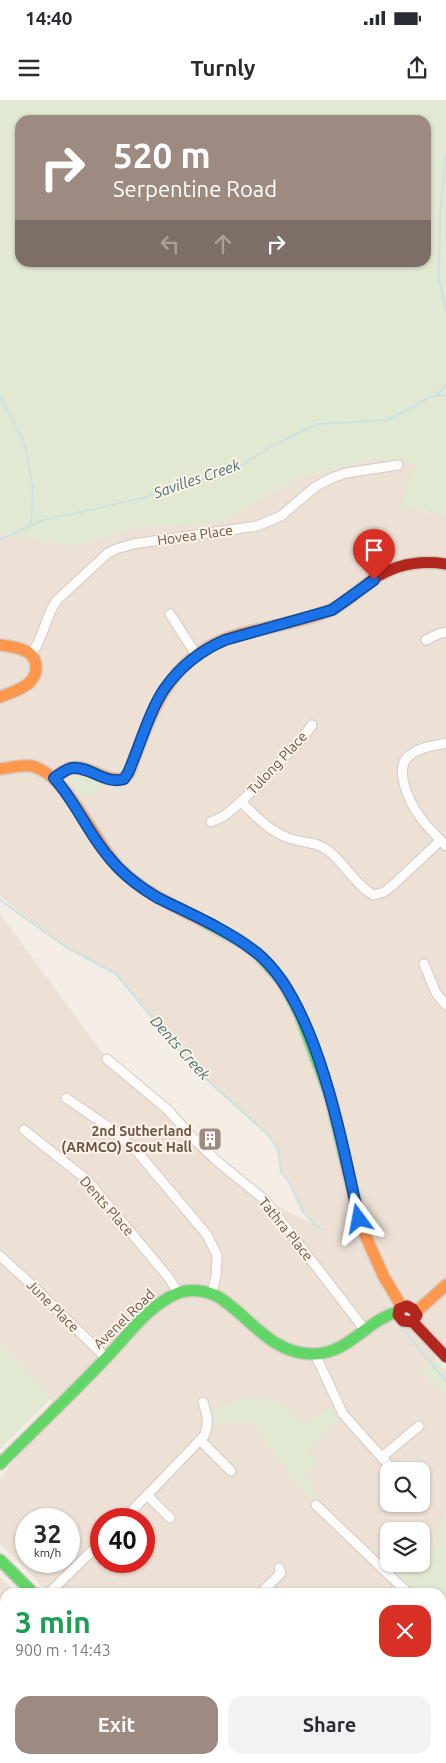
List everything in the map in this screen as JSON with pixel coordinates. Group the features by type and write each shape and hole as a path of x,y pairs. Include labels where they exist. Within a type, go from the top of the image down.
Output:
{"street":[{"name":"Hovea Place","path":"31,654 38,644 56,600 108,553 133,544 257,526 281,516 315,487 332,478 346,473 398,465"},
{"path":"54,778 74,768 112,780 124,779 164,689 175,676 210,646 225,640 332,610 374,580 394,569 427,562 446,564"},
{"path":"170,614 197,656"},
{"path":"426,640 446,632"},
{"path":"0,645 21,648 31,654 36,664 33,680 24,687 0,697"},
{"name":"Tulong Place","path":"211,822 224,816 241,802 301,740 312,725"},
{"path":"443,843 415,810 401,771 403,762 410,754 446,743"},
{"path":"0,768 29,766 43,770 54,778 67,793 106,855 121,870 158,898 242,942 258,954 283,982 304,1022 330,1096 362,1228 400,1309"},
{"name":"Tulong Place","path":"241,802 264,824 278,834 288,838 315,843 329,851 365,890 374,895 384,892 392,886 443,843"},
{"path":"424,964 436,993 446,1005"},
{"name":"Tathra Place","path":"107,1059 167,1109 192,1138 218,1162 265,1200 365,1330"},
{"path":"66,1098 110,1128 134,1148 207,1235 217,1255 216,1276 212,1293 231,1306 274,1344 294,1352 315,1354 326,1352 342,1347 377,1319 400,1309 411,1307 414,1317 446,1357"},
{"name":"Dents Place","path":"24,1130 86,1179 169,1278 178,1293"},
{"name":"June Place","path":"0,1256 106,1358"},
{"path":"414,1317 446,1285"},
{"name":"Avenel Road","path":"0,1464 138,1324 167,1298 178,1293 198,1291 212,1293"},
{"path":"315,1354 343,1414 386,1462"},
{"path":"135,1508 200,1440 208,1428 208,1420 203,1402"},
{"path":"382,1457 418,1426"},
{"path":"200,1440 231,1471"},
{"path":"147,1495 170,1518"},
{"path":"316,1505 403,1588"},
{"path":"54,1588 90,1554"},
{"path":"0,1560 28,1588"},
{"path":"266,1588 283,1570"}],"shaded area":[{"path":"374,458 415,465 424,512 446,515 446,1357 436,1348 436,1360 422,1373 446,1395 446,1512 433,1549 430,1547 430,1522 380,1522 380,1572 393,1572 410,1588 44,1588 29,1573 80,1573 80,1508 15,1508 15,1559 0,1544 0,1479 53,1411 51,1397 0,1345 0,914 107,1059 265,1200 315,1225 303,1212 289,1182 281,1172 278,1149 267,1134 197,1070 116,974 66,947 0,897 0,534 76,546 138,527 220,523 294,480"},
{"path":"0,1577 12,1588 0,1588"}],"green space":[{"path":"0,100 446,100 446,515 400,507 415,465 374,458 294,480 220,523 138,527 76,546 0,534"},
{"path":"85,777 105,784 94,794 86,794 83,798 69,778"},
{"path":"0,1345 52,1397 0,1449"},
{"path":"436,1360 446,1370 446,1395 422,1373"},
{"path":"263,1398 282,1404 304,1424 337,1403 343,1415 307,1451 318,1463 305,1476 318,1497 313,1498 296,1482 251,1422 208,1424 206,1411 243,1399"},
{"path":"446,1512 446,1588 410,1588 393,1572 430,1572 430,1547 433,1549"}],"waterway":[{"path":"446,155 440,214 439,279 446,311"},
{"path":"436,396 446,385"},
{"name":"Savilles Creek","path":"0,540 40,521 143,498 232,470 280,442 317,424 388,420 430,397 446,395"},
{"path":"0,397 24,441 33,487 31,525"},
{"name":"Dents Creek","path":"0,900 66,947 116,974 193,1067 267,1134 278,1149 281,1172 289,1182 303,1212 316,1226 322,1229"},
{"name":"Dents Creek","path":"403,1330 446,1381"}],"traffic: fast":[{"path":"203,921 242,942 258,954 283,982 300,1015 330,1096 346,1164"},
{"path":"0,1464 94,1371 138,1322 166,1299 181,1292 204,1292 215,1295 274,1342 299,1353 314,1354 337,1348 376,1322 397,1312"},
{"path":"0,1560 28,1588"}],"traffic: slow":[{"path":"54,778 67,769 79,768 110,778 123,779 129,773 155,707 166,688 179,671 196,656 216,643 240,634 328,611"},
{"path":"0,645 18,648 29,653 33,657 36,669 29,683 0,697"},
{"path":"0,769 31,766 44,771 68,794 110,856 128,877 170,904 203,921"},
{"path":"346,1164 362,1228 384,1277 402,1307"},
{"path":"416,1312 446,1285"}],"traffic: jam":[{"path":"328,611 346,601 372,580 398,567 417,563 446,564"},
{"path":"407,1306 413,1309 417,1315 413,1322 403,1321 398,1315 399,1309 407,1306"},
{"path":"413,1322 446,1357"}],"place":[{"name":"2nd Sutherland (ARMCO) Scout Hall","path":"210,1139"}],"route":[{"path":"359,1219 330,1096 307,1030 283,982 258,954 242,942 158,898 131,879 106,855 67,793 54,778 71,768 78,768 112,780 124,779 164,689 197,656 210,646 237,635 332,610 374,580"}]}
